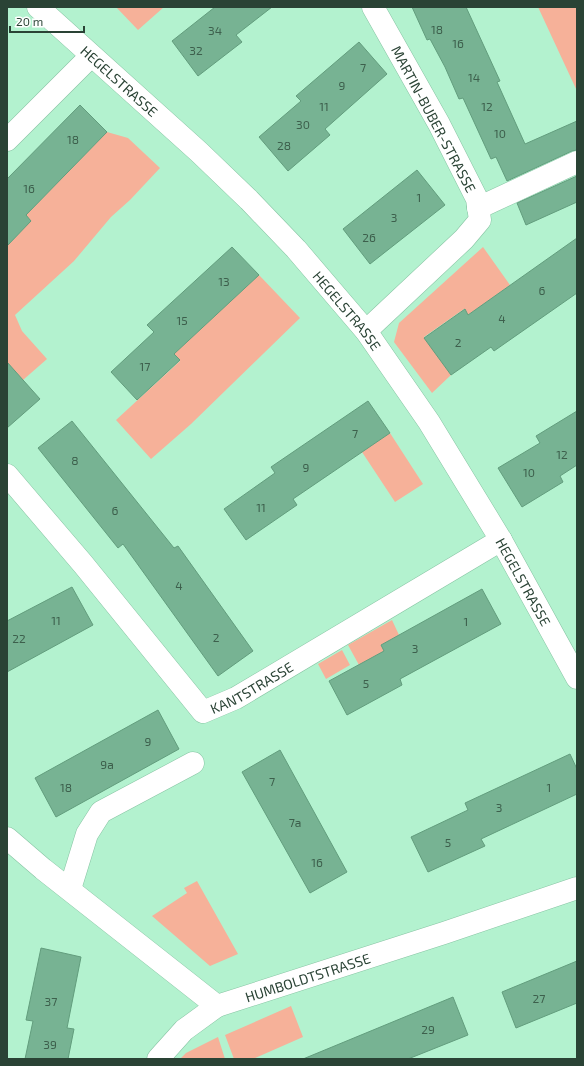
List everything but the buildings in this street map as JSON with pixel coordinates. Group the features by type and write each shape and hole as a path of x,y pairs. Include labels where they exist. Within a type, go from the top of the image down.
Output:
{"street":[{"name":"HEGELSTRASSE","path":"38,7 199,152 249,200 296,249 366,331 429,422 501,540 577,678"},
{"name":"MARTIN-BUBER-STRASSE","path":"366,331 464,239 480,220 477,199 439,124 373,7"},
{"path":"7,140 91,56"},
{"path":"478,208 577,162"},
{"name":"KANTSTRASSE","path":"7,475 83,564 203,712 236,698 501,540"},
{"path":"70,888 87,834 101,812 193,763"},
{"path":"7,838 43,869 70,888 217,1006"},
{"name":"HUMBOLDTSTRASSE","path":"158,1059 184,1030 217,1006 444,933 577,888"}],"shaded area":[{"path":"116,7 164,7 138,30"},
{"path":"538,7 577,7 577,91"},
{"path":"107,132 128,138 160,168 130,200 111,217 74,261 15,315 22,331 47,359 23,380 7,362 7,246 31,221 26,215"},
{"path":"483,247 510,285 468,315 464,309 424,337 451,375 432,393 394,342 399,323"},
{"path":"259,275 300,318 191,424 151,459 116,420 180,361 174,354"},
{"path":"390,433 423,484 395,502 362,452"},
{"path":"392,620 399,635 381,645 384,651 359,665 348,645"},
{"path":"342,650 350,665 326,679 318,664"},
{"path":"197,881 238,954 210,966 152,916 187,893 184,888"},
{"path":"291,1006 303,1037 253,1059 234,1059 225,1035"},
{"path":"218,1037 225,1059 180,1059 186,1053"}]}
